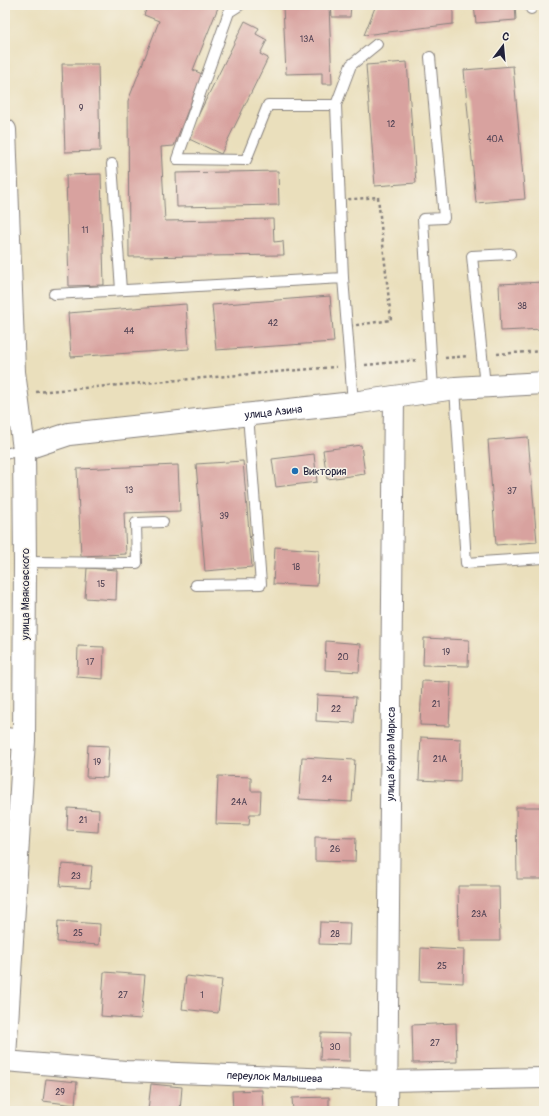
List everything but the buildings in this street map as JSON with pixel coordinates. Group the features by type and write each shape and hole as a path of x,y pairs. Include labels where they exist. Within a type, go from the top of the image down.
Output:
{"street":[{"name":"улица Маяковского","path":"5,130 10,372 18,394 14,451 25,562 15,739 5,1057"},
{"name":"улица Азина","path":"14,451 69,434 353,403 433,390 544,383"},
{"name":"улица Карла Маркса","path":"387,1111 394,397"},
{"name":"переулок Малышева","path":"5,1061 126,1071 387,1081 544,1078"}],"lane":[{"path":"240,5 229,12 177,159 246,160 268,104 336,105"},
{"path":"340,200 336,105 351,65 377,44"},
{"path":"430,57 444,218 422,219 433,390"},
{"path":"112,164 121,290"},
{"path":"485,386 472,256 510,254"},
{"path":"54,294 343,278 353,403"},
{"path":"455,388 466,563 544,558"},
{"path":"196,584 261,584 248,415"},
{"path":"25,562 136,563 136,523 163,522"}],"path":[{"path":"378,197 391,320 350,326 343,278 340,200 378,197"},
{"path":"18,394 431,359 544,352"}],"place":[{"name":"Виктория","path":"295,471"}]}
